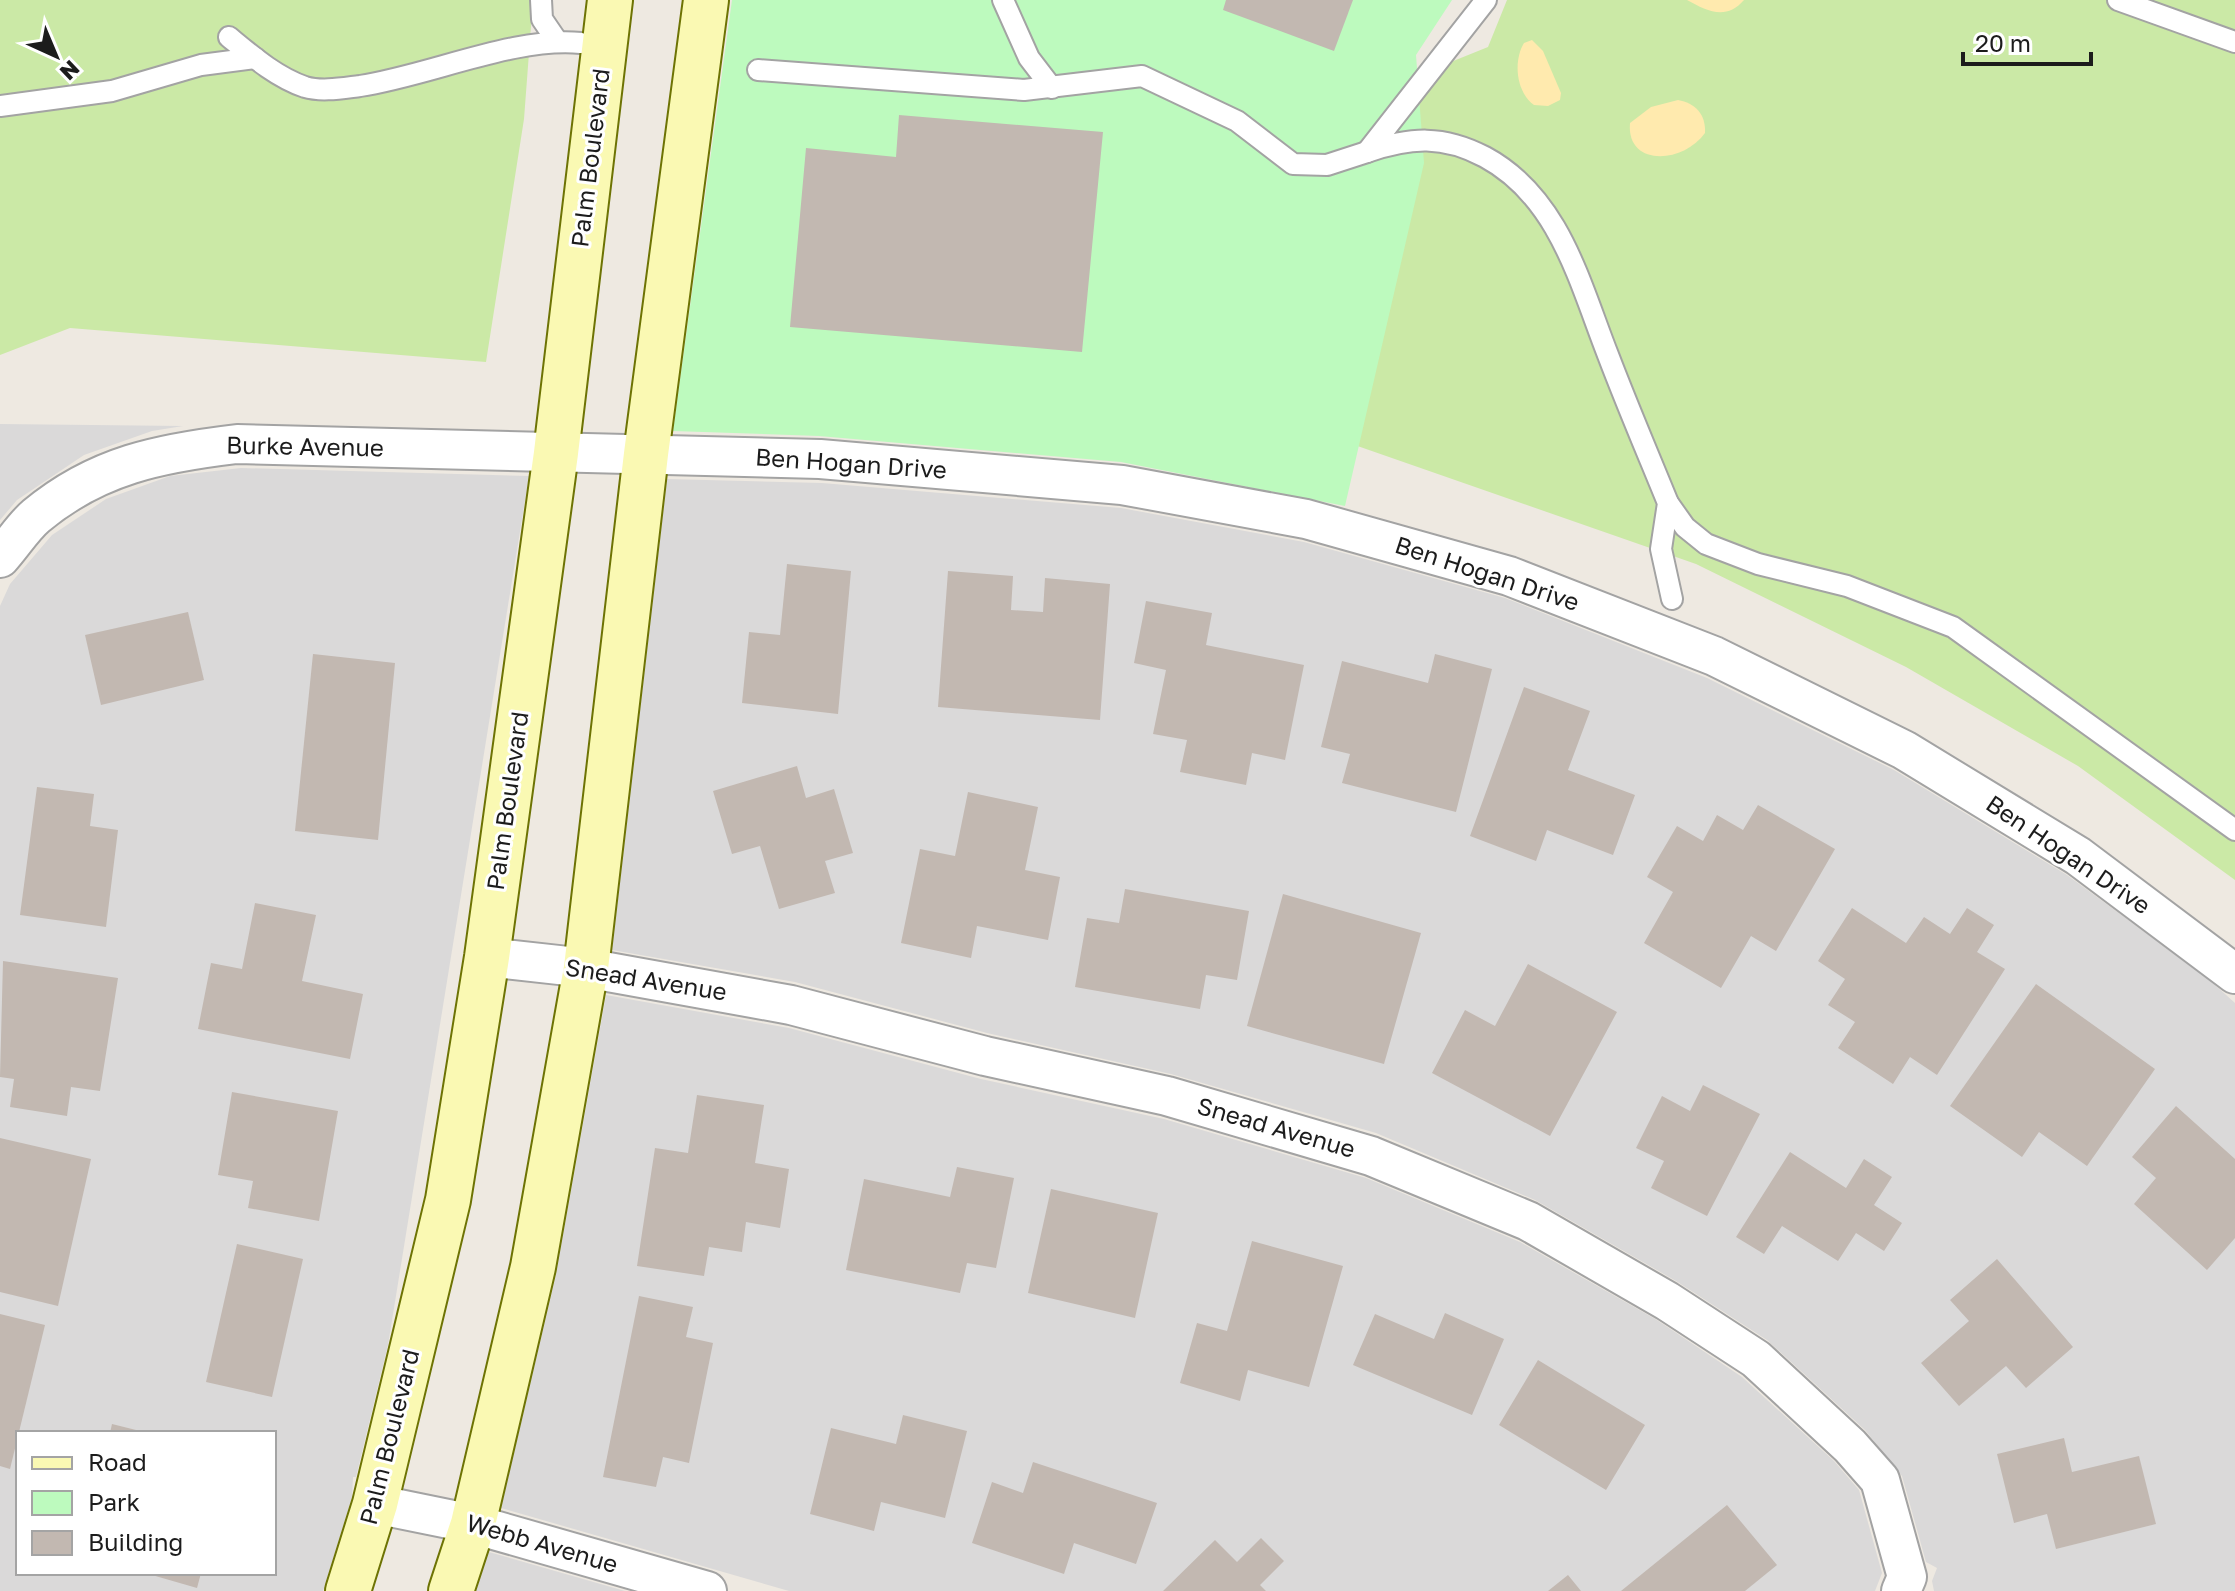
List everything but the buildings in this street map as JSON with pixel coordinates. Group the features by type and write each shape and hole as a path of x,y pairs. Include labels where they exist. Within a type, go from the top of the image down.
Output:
{"street":[{"name":"Palm Boulevard","path":"348,1591 375,1504 448,1200 487,957 556,453 610,0"},
{"path":"451,1591 473,1524 533,1267 586,968 646,454 706,0"},
{"name":"Burke Avenue","path":"0,558 35,517 94,478 162,453 237,444 646,454"},
{"name":"Ben Hogan Drive","path":"646,454 820,459 1122,485 1306,519 1509,576 1714,656 1904,750 2078,856 2235,974"},
{"name":"Snead Avenue","path":"487,957 586,968 791,1005 985,1056 1167,1096 1371,1156 1528,1221 1667,1301 1756,1359 1850,1446 1880,1480 1904,1584"},
{"name":"Webb Avenue","path":"375,1504 473,1524 707,1591"}],"lane":[{"path":"541,0 542,19 557,41"},
{"path":"1003,0 1029,58 1052,88"},
{"path":"1367,152 1486,0"},
{"path":"2118,0 2235,42"},
{"path":"229,37 292,81 308,88 329,89 382,83 557,41 581,43"},
{"path":"0,106 84,96 201,65 255,58"},
{"path":"758,70 1024,90 1142,76 1237,121 1293,164 1327,165 1412,139 1443,141 1489,160 1527,189 1558,231 1668,503 1685,527 1706,544 1758,564 1847,586 1953,627 2235,830"},
{"path":"1668,503 1661,549 1672,599"}],"shaded area":[{"path":"0,424 183,426 152,431 84,455 17,500 0,520"},
{"path":"241,468 529,476 388,1345 356,1477 353,1477 352,1497 323,1591 0,1591 0,606 10,584 52,535 106,499 170,476"},
{"path":"667,479 822,483 1121,508 1304,542 1505,598 1707,678 1894,770 2067,875 2206,977 2235,1003 2235,1591 1934,1591 1932,1581 1937,1568 1926,1562 1902,1476 1865,1430 1767,1340 1676,1281 1535,1200 1376,1133 1171,1074 987,1033 795,982 612,950"},
{"path":"606,995 789,1028 981,1079 1164,1119 1366,1178 1520,1242 1657,1320 1742,1377 1834,1461 1859,1490 1882,1573 1875,1591 789,1591 501,1508 556,1275"},
{"path":"489,1552 625,1591 476,1591"}],"green space":[{"path":"0,0 533,0 524,119 486,362 70,328 0,355"},
{"path":"732,0 1452,0 1416,55 1424,163 1345,506 1121,462 819,436 673,431"},
{"path":"1507,0 2235,0 2235,880 2078,766 1906,667 1696,564 1197,390 1235,149 1488,47"}],"sand":[{"path":"1687,0 1744,0 1730,10 1716,12"},
{"path":"1532,40 1543,51 1561,93 1560,100 1548,106 1534,105 1528,99 1518,76 1521,50 1524,43"},
{"path":"1678,100 1698,110 1704,120 1705,133 1683,151 1671,155 1646,154 1631,137 1630,123 1651,107"}]}
